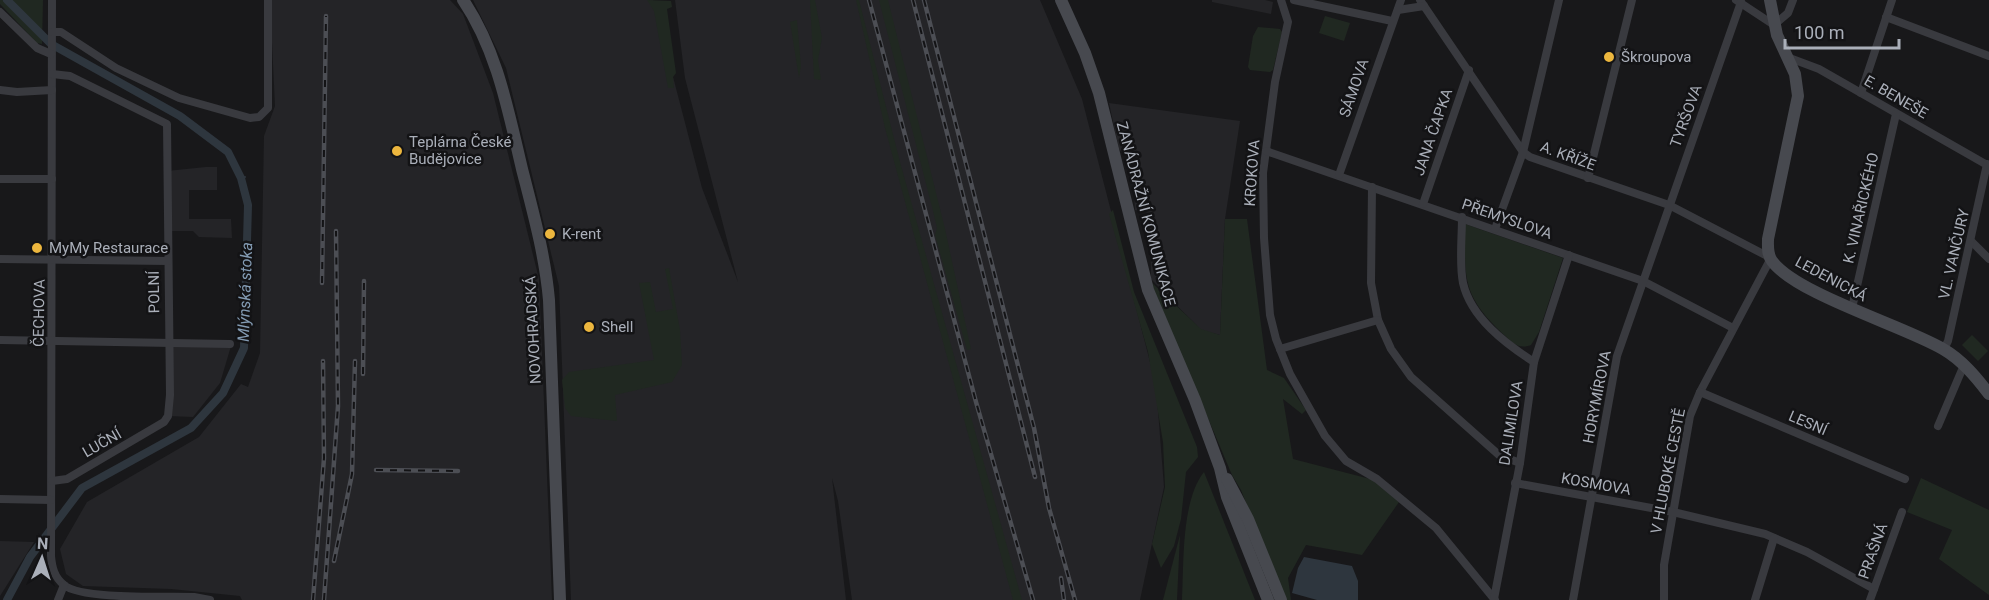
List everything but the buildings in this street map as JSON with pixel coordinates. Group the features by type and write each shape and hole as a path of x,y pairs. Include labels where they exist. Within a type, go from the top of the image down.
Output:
{"main road":[{"name":"NOVOHRADSKÁ","path":"463,0 480,27 491,52 510,119 543,257 549,300 560,600"},
{"name":"ZANÁDRAŽNÍ KOMUNIKACE","path":"1061,0 1085,53 1099,93 1148,290 1195,400 1220,468 1227,497 1268,600"},
{"path":"1770,0 1774,25 1796,79 1797,102 1768,238 1771,258"},
{"name":"LEDENICKÁ","path":"1771,258 1794,278 1852,308 1944,349 1964,365 1989,394"},
{"name":"ZANÁDRAŽNÍ KOMUNIKACE","path":"1220,468 1248,519 1281,600"}],"street":[{"name":"ČECHOVA","path":"51,0 53,261 51,540 53,571 64,585"},
{"path":"52,32 61,32 116,68 179,98 250,118 259,117 268,108 268,0"},
{"name":"KROKOVA","path":"1281,0 1288,22 1275,82 1263,173 1264,238 1270,315 1280,349 1296,385 1325,436 1346,461 1377,479 1436,528 1495,600"},
{"path":"1294,0 1392,21"},
{"name":"SÁMOVA","path":"1338,175 1401,0"},
{"path":"1495,230 1523,152 1559,0"},
{"path":"1588,178 1632,0"},
{"path":"1741,1 1748,10 1774,25 1788,14 1793,0"},
{"path":"1860,93 1892,0"},
{"name":"TYRŠOVA","path":"1669,205 1741,1"},
{"path":"1398,10 1422,3"},
{"name":"A. KŘÍŽE","path":"1422,3 1523,152 1530,157 1669,205 1771,258"},
{"path":"0,12 37,48 51,52"},
{"path":"1887,17 1989,56"},
{"name":"E. BENEŠE","path":"1787,57 1819,69 1988,165"},
{"name":"JANA ČAPKA","path":"1423,204 1469,70"},
{"name":"POLNÍ","path":"52,74 70,75 166,124 170,395 168,416 164,422"},
{"path":"0,90 17,92 52,90"},
{"name":"K. VINAŘICKÉHO","path":"1852,308 1896,114"},
{"name":"PŘEMYSLOVA","path":"1266,151 1643,281 1734,328"},
{"name":"VL. VANČURY","path":"1944,349 1988,165"},
{"path":"0,179 52,179"},
{"path":"1372,187 1371,283 1378,320 1391,349 1411,377 1499,455 1520,462"},
{"name":"HORYMÍROVA","path":"1573,600 1617,356 1669,205"},
{"path":"1462,217 1463,278 1470,302 1497,334 1534,362"},
{"path":"1971,241 1989,259"},
{"name":"DALIMILOVA","path":"1495,600 1520,462 1534,362 1569,255"},
{"name":"V HLUBOKÉ CESTĚ","path":"1664,600 1662,576 1689,421 1700,392 1771,258"},
{"path":"0,259 168,261"},
{"path":"1280,349 1378,320"},
{"path":"0,340 230,344"},
{"path":"1938,426 1964,365"},
{"name":"LESNÍ","path":"1700,392 1905,479"},
{"name":"LUČNÍ","path":"52,481 67,479 164,422"},
{"name":"KOSMOVA","path":"1515,483 1673,512 1774,538 1807,552 1874,589"},
{"path":"0,499 51,500"},
{"name":"PRAŠNÁ","path":"1870,600 1902,512"},
{"path":"1755,600 1774,538"},
{"path":"58,600 64,585 82,593 210,600"}],"shaded area":[{"path":"0,0 43,0 42,44 37,43 0,4"},
{"path":"270,0 450,0 463,14 493,93 539,279 552,600 242,600 240,596 171,589 83,586 66,574 60,549 87,502 199,437 241,384 248,387 260,353 264,136 275,106"},
{"path":"473,0 653,0 702,188 738,282 685,78 675,0 1040,0 1082,99 1156,385 1164,487 1140,600 852,600 838,501 832,478 846,600 571,600 559,286 506,68"},
{"path":"647,0 671,1 672,7 667,9 676,73 673,77 674,88 668,88 654,11"},
{"path":"810,0 815,0 822,38 818,60 821,80 814,79"},
{"path":"856,0 859,0 900,162 1022,600 1013,600 885,128"},
{"path":"879,0 888,0 945,229 971,349 967,350 935,235 937,228 933,211"},
{"path":"1212,0 1273,2 1271,14 1212,2"},
{"path":"1325,16 1350,23 1344,41 1319,33"},
{"path":"797,20 801,66 799,78 790,22"},
{"path":"1258,27 1280,29 1282,32 1273,70 1270,72 1250,70 1248,67 1253,36"},
{"path":"1109,103 1240,121 1225,219 1220,335 1201,330 1151,279 1150,213 1135,210 1132,162 1119,149"},
{"path":"217,167 217,190 189,190 189,219 231,219 232,238 199,237 193,231 168,231 167,171"},
{"path":"1113,210 1134,292 1197,447 1198,457 1186,472 1181,519 1174,546 1161,568 1152,544 1165,487 1163,442 1148,352 1109,214"},
{"path":"1225,219 1247,219 1267,370 1284,378 1306,410 1302,414 1283,399 1293,459 1374,480 1399,502 1362,555 1306,545 1288,578 1291,600 1285,600 1241,490 1232,475 1150,281 1201,329 1220,335"},
{"path":"1465,224 1563,258 1539,332 1531,345 1522,347 1509,340 1479,308 1468,284 1466,272"},
{"path":"669,268 680,330 682,365 672,382 615,395 617,421 571,416 565,408 562,380 569,372 654,360 639,283 650,282 656,312 673,309 665,269"},
{"path":"1972,335 1988,351 1978,361 1962,345"},
{"path":"169,343 231,346 220,383 193,417 168,416"},
{"path":"1204,472 1255,600 1182,600 1187,515 1191,499"},
{"path":"1921,478 1989,510 1989,595 1939,559 1952,530 1907,512"},
{"path":"1180,535 1177,600 1163,600"},
{"path":"0,541 34,542 0,596"},
{"path":"1304,557 1352,566 1358,581 1358,600 1317,600 1292,593 1298,568"}],"waterway":[{"name":"Mlýnská stoka","path":"7,0 51,44 180,116 228,152 241,178 248,205 244,348 223,393 191,428 82,488 30,557 7,600"},
{"name":"Mlýnská stoka","path":"241,178 245,177"}],"railway":[{"path":"869,0 976,402 1033,600"},
{"path":"913,0 1035,477"},
{"path":"924,0 1034,428 1049,508 1075,600"},
{"path":"322,283 326,16"},
{"path":"324,600 338,406 336,231"},
{"path":"363,374 364,281"},
{"path":"313,600 324,458 323,361"},
{"path":"334,561 352,474 355,361"},
{"path":"376,470 458,471"},
{"path":"1061,578 1064,600"}],"place":[{"name":"Škroupova","path":"1609,57"},
{"name":"Teplárna České Budějovice","path":"397,151"},
{"name":"K-rent","path":"550,234"},
{"name":"MyMy Restaurace","path":"37,248"},
{"name":"Shell","path":"589,327"}]}
